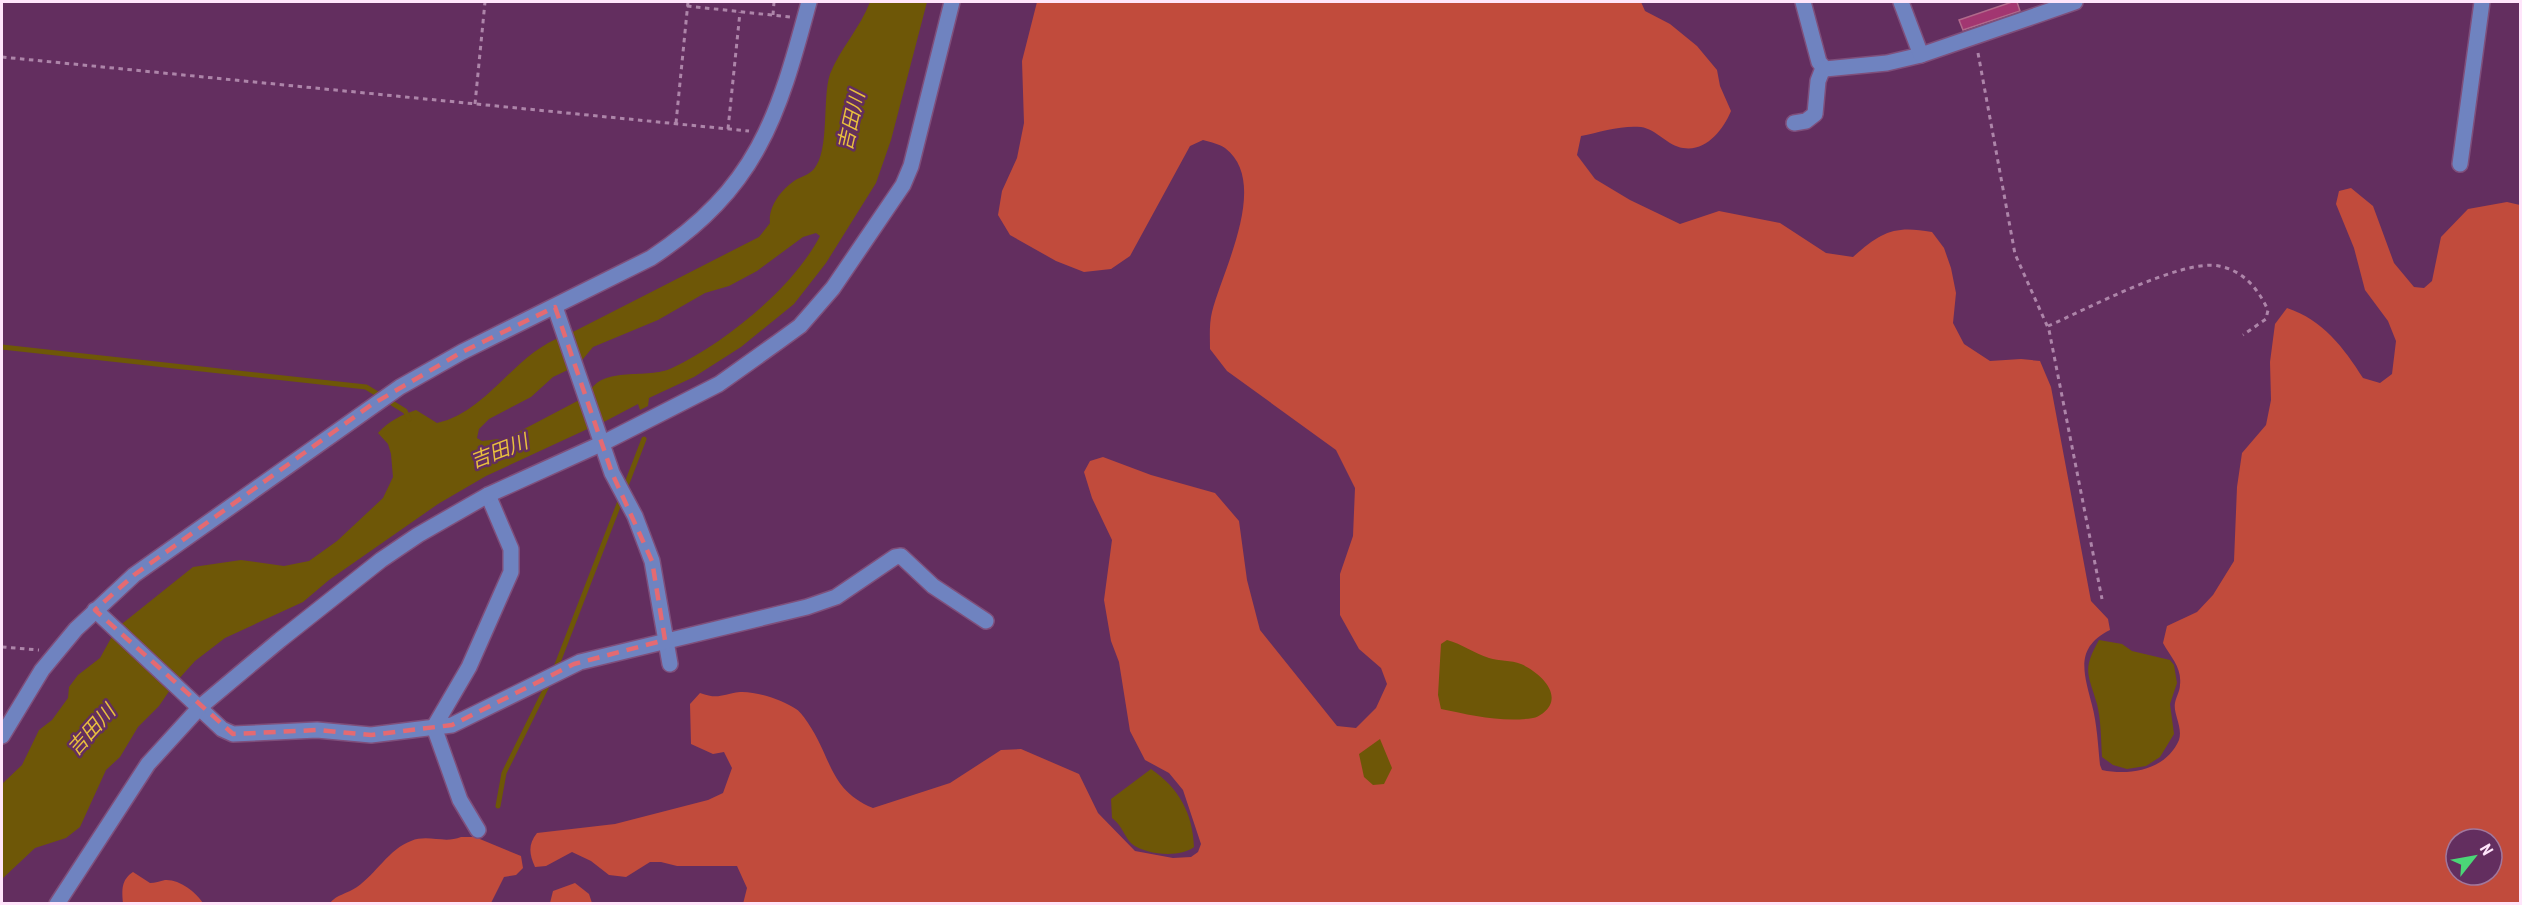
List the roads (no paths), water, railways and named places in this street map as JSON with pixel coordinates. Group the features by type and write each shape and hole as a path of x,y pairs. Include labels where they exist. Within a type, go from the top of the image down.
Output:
{"street":[{"path":"2,736 42,670 55,655 101,615 134,575 371,405 462,352 558,314 679,240 728,193 746,170 764,139 778,110 808,2"},
{"path":"57,903 148,764 197,704 381,560 418,535 488,495 601,438 719,384 800,326 826,297 863,247 903,185 911,166 952,2"},
{"path":"1803,2 1818,62 1823,68 1831,69 1887,63 1921,55 2075,2"},
{"path":"1901,2 1921,55"},
{"path":"2460,164 2482,2"},
{"path":"1794,123 1806,121 1815,114 1818,81 1823,68"},
{"path":"558,314 608,462 652,561 664,619 670,664"},
{"path":"478,830 460,800 434,727 469,667 512,572 511,549 488,495"},
{"path":"101,615 222,729 233,734 317,730 371,735 452,725 580,662 836,597 887,560 901,556 933,586 986,621"}],"water":[{"name":"吉田川","path":"870,2 927,2 891,140 876,183 826,263 794,304 741,347 694,377 649,398 648,406 640,410 638,404 600,424 589,393 595,384 615,376 651,373 672,368 714,344 756,312 793,275 808,256 820,236 816,233 803,237 757,271 729,286 705,293 658,320 593,347 578,365 567,335 759,237 770,223 773,205 784,189 814,169 822,149 830,74"},
{"name":"吉田川","path":"564,336 574,367 553,377 531,397 489,419 479,429 477,438 482,441 507,438 585,397 594,426 486,476 438,504 329,580 303,602 225,638 195,661 176,682 118,627 193,567 241,560 284,566 309,561 337,541 383,498 393,477 388,444 378,433 382,429 396,419 416,410 437,423 455,417 487,395 531,355"},
{"name":"吉田川","path":"115,631 174,684 159,706 138,727 120,757 106,770 80,827 66,838 35,848 2,879 2,784 22,765 39,730 52,720 68,698 69,687 78,675 100,658"},
{"path":"1447,640 1489,658 1527,667 1548,686 1552,699 1549,707 1535,717 1510,720 1441,709 1438,695 1441,644"},
{"path":"2099,640 2122,644 2132,651 2170,660 2174,665 2177,683 2170,704 2174,734 2160,757 2146,766 2127,769 2113,765 2102,757 2098,710 2088,672 2090,658"},
{"path":"1380,739 1392,768 1384,784 1373,785 1364,777 1359,754"},
{"path":"1151,769 1177,793 1183,803 1191,824 1194,847 1172,854 1146,851 1132,844 1119,824 1112,818 1111,799"}],"waterway":[{"path":"2,347 366,387 405,411 409,419"},
{"path":"555,670 644,439"},
{"path":"498,806 504,773 549,682"}]}
